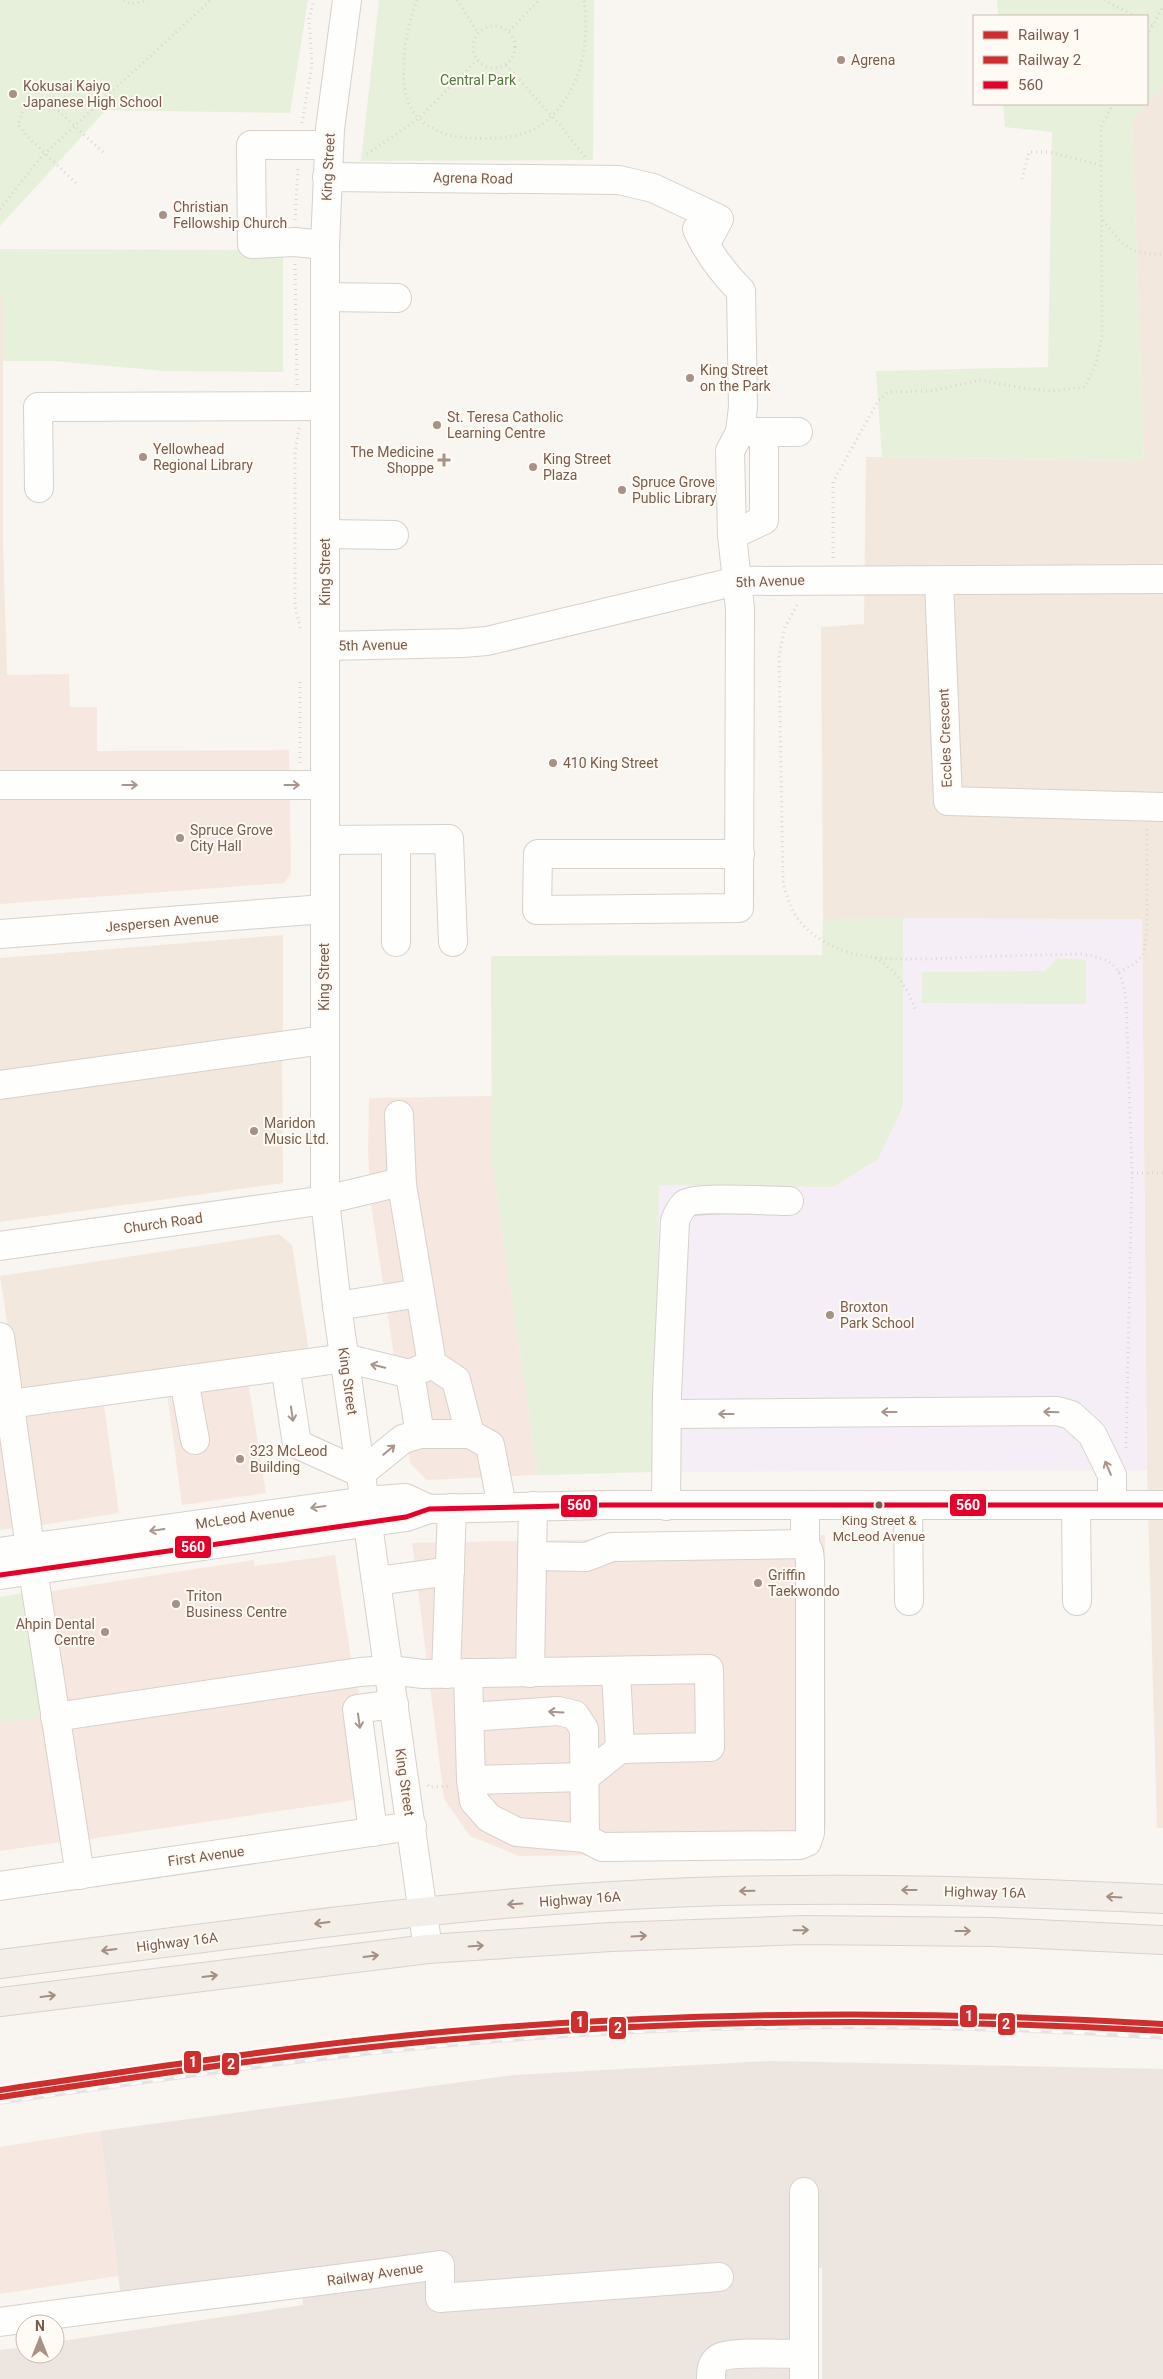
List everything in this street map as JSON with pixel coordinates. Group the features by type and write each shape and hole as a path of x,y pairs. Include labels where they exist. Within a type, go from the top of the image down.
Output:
{"main road":[{"name":"Highway 16A","path":"0,1964 423,1911 612,1896 803,1890 993,1891 1163,1899"},
{"path":"0,2002 428,1949 630,1936 804,1930 992,1932 1163,1940"}],"street":[{"name":"King Street","path":"347,0 329,145 325,297 312,406 325,534 313,642 313,785 325,840 325,1200 337,1306 428,1949"},
{"path":"325,245 294,242 252,244 251,145 329,145"},
{"name":"Agrena Road","path":"327,177 619,180 653,188 685,203 705,245 724,274 742,291 744,407 740,432"},
{"path":"325,297 397,298"},
{"path":"40,488 38,407 312,406"},
{"path":"740,854 538,854 537,910 739,908 740,854 740,609 732,535 730,451 740,432 798,432"},
{"path":"732,535 764,520 764,445"},
{"path":"325,534 394,534"},
{"name":"5th Avenue","path":"313,642 463,643 487,641 737,581 1163,579"},
{"name":"Eccles Crescent","path":"939,581 948,801 1155,806"},
{"path":"0,785 313,785"},
{"path":"325,840 449,839 453,942"},
{"path":"396,840 396,942"},
{"name":"Jespersen Avenue","path":"0,934 324,909"},
{"path":"0,1086 324,1040"},
{"path":"399,1115 401,1182 420,1293 420,1434"},
{"name":"Church Road","path":"0,1246 325,1200 401,1182"},
{"path":"666,1506 673,1230 678,1211 686,1203 701,1200 789,1201"},
{"path":"337,1306 420,1293"},
{"path":"0,1337 80,1875"},
{"path":"10,1404 345,1358 421,1369 456,1380 470,1434"},
{"path":"285,1366 297,1444 362,1473 403,1439 420,1434 470,1434 490,1445 502,1506"},
{"path":"184,1380 194,1440"},
{"path":"667,1414 1057,1411 1071,1415 1092,1434 1112,1475 1112,1505"},
{"path":"908,1504 909,1601"},
{"path":"441,1508 450,1571 457,1674 469,1716 471,1780 474,1801 489,1818 517,1832 585,1838 602,1847 800,1845 807,1842 810,1833 810,1582 809,1552 805,1544 805,1505"},
{"path":"1076,1505 1077,1601"},
{"name":"McLeod Avenue","path":"0,1575 32,1559 367,1512 406,1517 441,1508 502,1506 1163,1505"},
{"path":"530,1673 533,1506"},
{"path":"533,1556 586,1557 612,1546 805,1544"},
{"name":"McLeod Avenue","path":"0,1552 32,1559"},
{"path":"377,1581 450,1571"},
{"path":"55,1717 360,1672 390,1670 423,1674 457,1674 709,1669 710,1747 620,1749 585,1777 471,1780"},
{"path":"616,1671 620,1749"},
{"path":"374,1832 357,1710 394,1704"},
{"path":"469,1716 558,1711 575,1715 584,1729 585,1838"},
{"name":"First Avenue","path":"0,1886 412,1826"},
{"path":"711,2379 712,2365 719,2358 733,2354 804,2367 804,2192"},
{"name":"Railway Avenue","path":"0,2322 303,2285 440,2265 440,2298 719,2277"}],"path":[{"path":"124,0 131,4 148,0"},
{"path":"0,209 28,171 45,154 212,0"},
{"name":"King Street","path":"313,642 300,629 294,606 294,452 301,417 312,406 297,386 294,242 299,144 312,65 310,18 314,0"},
{"path":"417,0 409,20 404,64 405,89 411,109 418,118 436,130 458,138 489,139 535,128 551,116 569,95 582,63 586,31 584,0"},
{"path":"456,0 478,33"},
{"path":"509,31 539,0"},
{"path":"1104,0 1133,15"},
{"path":"1148,34 1163,6"},
{"path":"1148,23 1152,25"},
{"path":"493,26 509,31 513,36 516,49 514,56 506,65 492,68 477,60 473,45 478,33 493,26"},
{"path":"362,157 418,118 477,60"},
{"path":"506,65 551,116 582,156 590,161"},
{"path":"833,562 833,482 878,401 888,392 931,391 980,380 1030,389 1085,388 1096,363 1102,336 1101,128 1112,105"},
{"path":"76,184 18,125 24,108 56,109 104,153"},
{"path":"1022,179 1029,152 1049,152 1100,164"},
{"path":"1102,220 1120,242 1143,254 1163,254"},
{"path":"797,605 785,627 778,655 782,883 786,896 802,924 818,937 854,954 874,957 923,958 1081,954 1101,957 1110,962 1119,972 1126,1000 1132,1174 1126,1463 1112,1475"},
{"path":"300,678 313,785"},
{"path":"1119,972 1134,964 1144,954 1155,806"},
{"path":"874,957 894,972 906,990 916,1011"},
{"path":"1132,1174 1163,1173"}],"shaded area":[{"path":"1163,85 1163,1828 1157,1828 1147,1470 1142,919 823,919 821,627 864,624 866,457 1144,461 1132,120 1145,105 1148,105 1148,102"},
{"path":"0,296 3,296 3,543 7,675 0,675"},
{"path":"69,674 70,707 97,707 97,751 289,750 291,873 284,883 0,904 0,675"},
{"name":"Broxton Park School","path":"823,919 1142,919 1147,1470 654,1472 538,1475 492,1161 491,956 822,955"},
{"path":"283,935 283,1034 0,1076 0,958"},
{"path":"282,1052 283,1183 0,1222 0,1092"},
{"path":"492,1096 492,1161 538,1475 427,1480 410,1463 371,1204 368,1153 369,1098"},
{"path":"279,1234 292,1245 309,1352 18,1392 0,1276"},
{"path":"248,1381 266,1493 182,1505 167,1393"},
{"path":"103,1398 119,1513 36,1526 20,1409"},
{"path":"0,1431 20,1527 0,1530"},
{"path":"825,1535 826,1826 807,1853 519,1856 470,1836 444,1799 412,1543"},
{"path":"335,1555 352,1665 64,1707 46,1592 254,1560 255,1566"},
{"path":"357,1681 375,1797 83,1840 66,1724"},
{"path":"47,1716 68,1841 0,1851 0,1723"},
{"path":"770,2061 1163,2069 1163,2379 822,2379 822,2268 794,2268 792,2379 0,2379 0,2350 15,2348 15,2364 65,2364 65,2341 303,2305 301,2278 121,2298 100,2131 514,2075"},
{"path":"100,2131 118,2276 0,2294 0,2147"}],"green space":[{"path":"0,0 308,0 290,113 106,110 0,226"},
{"name":"Central Park","path":"379,0 594,0 593,160 361,161"},
{"path":"997,0 1163,0 1163,85 1148,103 1148,15 998,15"},
{"path":"1003,105 1146,105 1132,120 1144,461 882,457 876,371 1048,367 1052,132 1005,127"},
{"path":"0,249 283,250 283,372 165,371 54,361 3,361 3,296 0,296"},
{"path":"903,918 903,1106 878,1159 833,1187 659,1185 654,1472 538,1475 492,1161 491,956 822,955 823,919"},
{"path":"1057,958 1086,960 1086,1004 922,1003 922,972 1045,971"},
{"path":"29,1592 47,1716 0,1723 0,1597"}],"railway":[{"path":"0,2102 349,2055 466,2043 640,2031 814,2026 989,2029 1163,2037"}],"rail line":[{"name":"1","path":"0,2090 232,2056 407,2035 640,2019 727,2016 901,2015 1076,2019 1163,2024"},
{"name":"2","path":"1,2097 291,2056 408,2043 553,2031 814,2022 988,2024 1163,2031"}],"transit line":[{"name":"560","path":"0,1575 406,1517 429,1509 604,1505 1163,1505"}],"place":[{"name":"Agrena","path":"841,60"},
{"name":"Kokusai Kaiyo Japanese High School","path":"13,94"},
{"name":"Christian Fellowship Church","path":"163,215"},
{"name":"King Street on the Park","path":"690,378"},
{"name":"St. Teresa Catholic Learning Centre","path":"437,425"},
{"name":"Yellowhead Regional Library","path":"143,457"},
{"name":"The Medicine Shoppe","path":"444,460"},
{"name":"King Street Plaza","path":"533,467"},
{"name":"Spruce Grove Public Library","path":"622,490"},
{"name":"410 King Street","path":"553,763"},
{"name":"Spruce Grove City Hall","path":"180,838"},
{"name":"Maridon Music Ltd.","path":"254,1131"},
{"name":"Broxton Park School","path":"830,1315"},
{"name":"323 McLeod Building","path":"240,1459"},
{"name":"King Street & McLeod Avenue","path":"879,1505"},
{"name":"Griffin Taekwondo","path":"758,1583"},
{"name":"Triton Business Centre","path":"176,1604"},
{"name":"Ahpin Dental Centre","path":"105,1632"}]}
